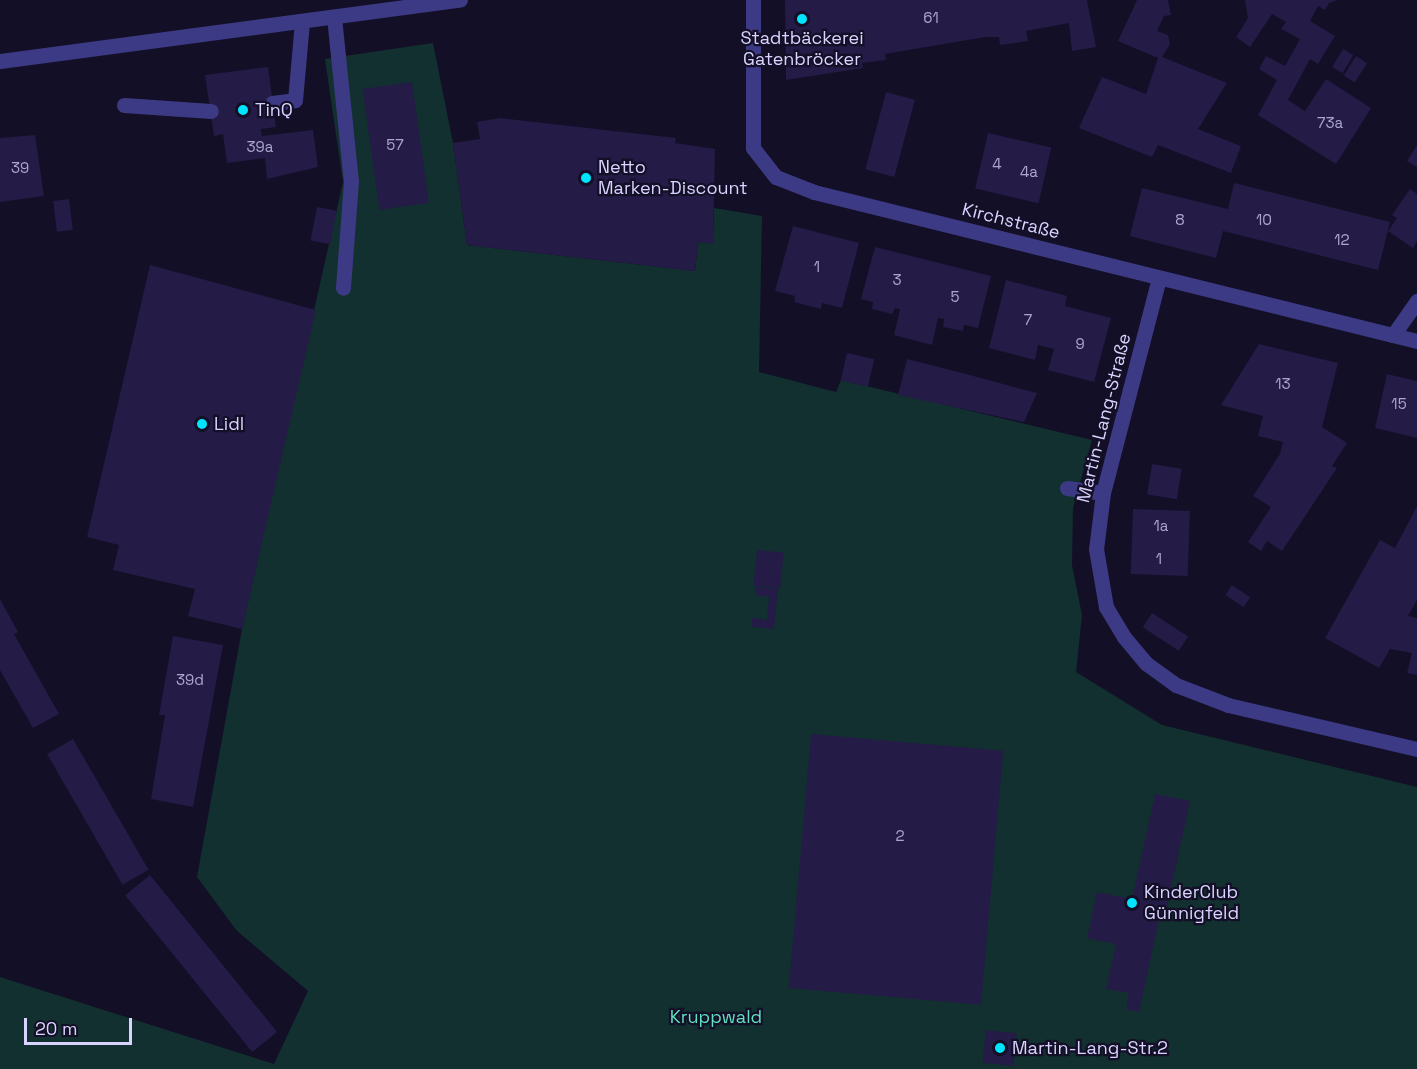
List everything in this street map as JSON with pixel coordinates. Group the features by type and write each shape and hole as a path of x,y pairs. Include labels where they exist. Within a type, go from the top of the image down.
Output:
{"street":[{"path":"0,61 460,0"},
{"name":"Kirchstraße","path":"753,0 753,148 776,177 814,192 1417,341"},
{"path":"334,17 351,181 344,288"},
{"path":"272,103 295,100 302,21"},
{"path":"124,105 211,111"},
{"name":"Martin-Lang-Straße","path":"1159,278 1103,493 1096,549 1106,607 1124,637 1147,664 1176,685 1228,705 1417,748"},
{"path":"1393,335 1417,301"},
{"path":"1066,488 1103,493"}],"green space":[{"name":"Kruppwald","path":"433,43 453,143 467,245 695,271 698,242 713,243 714,208 762,216 759,372 836,392 841,380 1092,440 1073,508 1072,565 1082,615 1076,672 1162,725 1417,787 1417,1069 0,1069 0,977 274,1064 308,991 237,931 197,877 242,629 343,182 325,59"}],"building":[{"path":"785,0 1087,0 1096,47 1072,51 1069,23 1026,31 1028,41 1000,45 999,37 985,37 885,54 886,60 862,63 863,68 786,80"},
{"path":"1137,0 1168,0 1171,15 1164,16 1157,31 1168,35 1170,44 1162,57 1227,83 1198,129 1241,146 1231,173 1158,145 1152,157 1079,128 1102,77 1146,94 1158,58 1118,41"},
{"path":"1245,0 1338,0 1329,3 1325,10 1318,6 1310,21 1335,36 1318,64 1310,59 1288,100 1305,111 1326,79 1371,108 1336,164 1258,115 1277,80 1259,69 1266,56 1285,66 1300,39 1281,29 1286,22 1272,14 1250,47 1236,37 1248,18"},
{"path":"1343,49 1353,55 1342,73 1332,67"},
{"path":"1356,56 1367,63 1355,82 1344,76"},
{"path":"268,67 276,127 261,129 262,136 313,130 318,167 267,179 265,158 227,163 223,134 214,136 205,75"},
{"path":"412,82 429,203 379,210 362,89"},
{"path":"886,92 915,100 894,177 865,169"},
{"name":"Netto Marken-Discount","path":"500,118 676,138 675,143 715,149 713,244 698,242 695,271 467,245 453,143 480,139 477,122"},
{"path":"988,133 1051,148 1039,203 975,189"},
{"path":"35,135 44,196 0,202 0,138"},
{"path":"1417,145 1417,167 1407,161"},
{"path":"1234,183 1390,222 1378,270 1223,231 1216,258 1130,236 1142,188 1228,209"},
{"path":"1410,189 1417,194 1417,241 1413,248 1388,231 1397,218 1392,215"},
{"path":"69,199 73,230 57,232 53,201"},
{"path":"317,207 337,211 330,244 311,240"},
{"path":"793,226 859,243 842,308 822,303 821,309 794,302 795,296 775,291"},
{"path":"875,247 991,276 978,328 964,325 963,331 943,327 944,319 938,318 932,345 894,335 900,309 895,308 892,314 872,309 873,302 861,299"},
{"name":"Lidl","path":"150,265 316,310 242,629 188,616 195,589 113,570 119,545 87,537"},
{"path":"1006,280 1067,296 1065,306 1111,318 1094,382 1048,370 1054,349 1038,345 1035,360 989,348"},
{"path":"1259,344 1338,363 1322,427 1347,443 1332,466 1337,468 1282,551 1267,541 1261,551 1248,542 1271,507 1253,496 1280,454 1283,442 1258,436 1263,416 1221,405"},
{"path":"847,353 874,359 868,387 841,380"},
{"path":"907,359 1037,393 1024,422 898,395"},
{"path":"1387,374 1417,381 1417,438 1375,428"},
{"path":"1152,464 1182,469 1177,499 1147,495"},
{"path":"1417,506 1417,600 1408,616 1417,618 1417,675 1407,673 1412,653 1390,649 1379,668 1325,638 1380,540 1395,548"},
{"path":"1133,509 1190,511 1188,576 1131,574"},
{"path":"757,550 784,553 780,589 753,586"},
{"path":"1232,585 1250,597 1244,607 1225,595"},
{"path":"755,587 778,589 774,629 752,627 752,618 767,620 769,597 755,595"},
{"path":"0,599 18,632 14,634 59,714 33,728 0,670"},
{"path":"1152,613 1188,636 1179,651 1143,627"},
{"path":"173,636 223,645 193,807 151,799 165,715 159,715"},
{"path":"811,734 1003,751 981,1005 789,988"},
{"path":"73,739 148,870 123,885 47,754"},
{"name":"KinderClub Günnigfeld","path":"1155,794 1190,801 1167,907 1162,906 1139,1012 1126,1009 1129,993 1106,989 1116,944 1087,938 1097,892 1132,899"},
{"path":"150,875 277,1032 252,1052 125,895"},
{"name":"Martin-Lang-Str.2","path":"986,1030 1017,1033 1013,1066 983,1063"}],"place":[{"name":"Stadtbäckerei Gatenbröcker","path":"802,19"},
{"name":"TinQ","path":"243,110"},
{"name":"Netto Marken-Discount","path":"586,178"},
{"name":"Lidl","path":"202,424"},
{"name":"KinderClub Günnigfeld","path":"1132,903"},
{"name":"Martin-Lang-Str.2","path":"1000,1048"}]}
